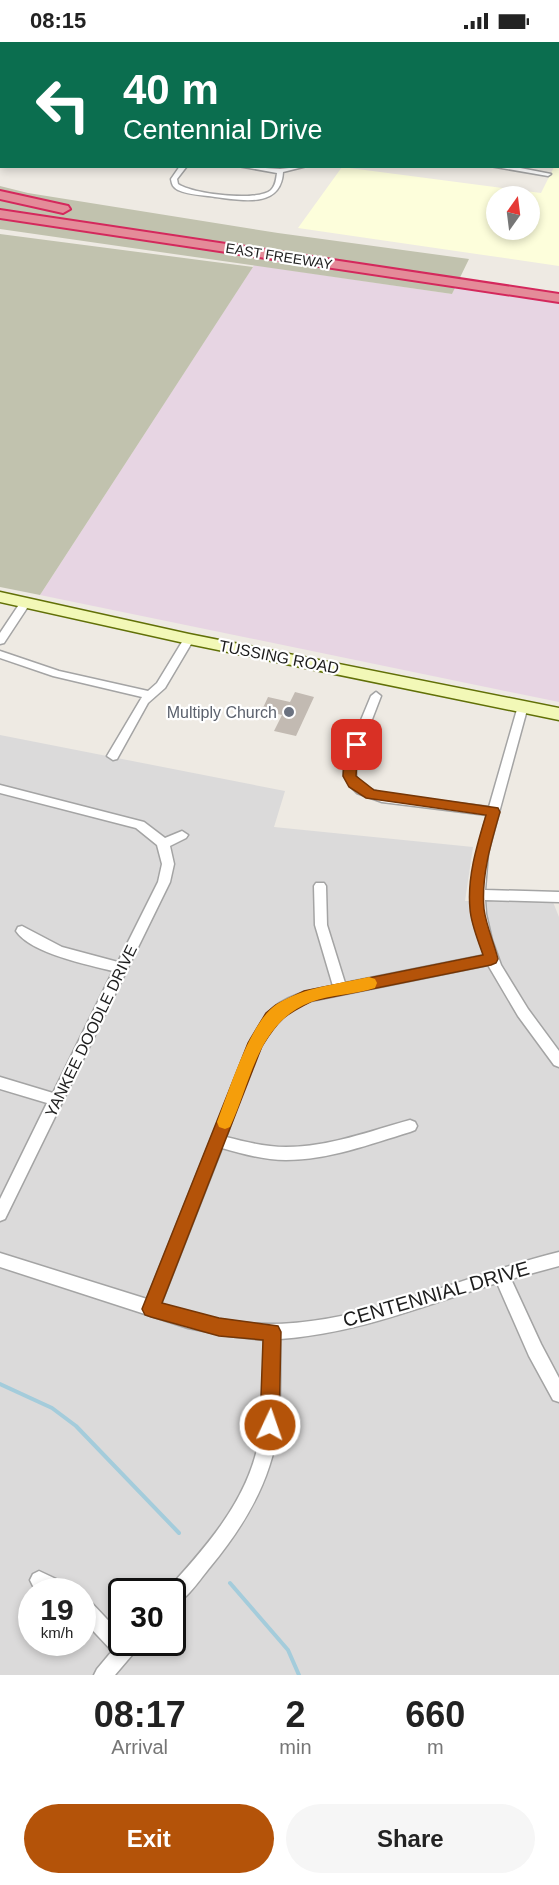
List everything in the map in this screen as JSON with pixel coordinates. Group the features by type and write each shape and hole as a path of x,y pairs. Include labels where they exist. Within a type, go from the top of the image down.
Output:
{"highway":[{"path":"0,195 68,210 0,200"},
{"name":"EAST FREEWAY","path":"0,214 559,298"},
{"path":"0,226 75,230 377,271"}],"main road":[{"name":"TUSSING ROAD","path":"0,597 189,639 559,714"}],"street":[{"path":"182,168 174,179 175,185 179,188 246,199 273,193 280,182 280,171"},
{"path":"257,168 280,171 294,168"},
{"path":"510,168 548,174"},
{"path":"0,641 26,602"},
{"path":"112,756 149,695 161,684 189,639"},
{"path":"0,654 57,675 149,695"},
{"path":"376,696 350,761 350,776 354,783 362,790 382,798 493,812"},
{"path":"524,706 482,854 477,912 491,959 521,1011 559,1061"},
{"path":"0,789 130,822 150,830 164,844 182,835"},
{"name":"YANKEE DOODLE DRIVE","path":"0,1214 167,872 167,852 164,844"},
{"path":"320,886 321,925 340,989"},
{"path":"477,895 559,897"},
{"path":"22,931 55,951 122,968"},
{"path":"151,1309 256,1043 272,1018 281,1009 303,998 491,959"},
{"path":"0,1083 56,1100"},
{"path":"217,1141 248,1149 297,1153 328,1148 410,1126"},
{"name":"CENTENNIAL DRIVE","path":"0,1260 151,1309 219,1327 272,1332 348,1322 559,1259"},
{"path":"502,1276 535,1350 559,1394"},
{"path":"186,1580 231,1524 258,1475 270,1425 272,1332"},
{"path":"96,1618 108,1629"},
{"path":"103,1675 120,1656"}],"shaded area":[{"path":"341,168 487,186 486,240 540,240 540,193 554,168 559,168 559,266 298,228"},
{"path":"0,186 28,193 278,233 469,259 452,294 0,229"},
{"path":"0,234 253,267 40,595 0,587"},
{"path":"254,265 452,294 455,287 559,303 559,702 40,595"},
{"path":"0,735 285,791 274,827 473,847 465,901 553,902 559,917 559,1675 0,1675"}],"building":[{"name":"Multiply Church","path":"295,692 314,697 296,736 274,731 282,715 262,710 268,697 290,702"}],"waterway":[{"path":"0,1384 52,1408 76,1426 179,1533"},
{"path":"230,1583 288,1650 299,1675"}],"slow traffic":[{"path":"225,1122 262,1030 281,1009 309,996 369,983"}],"place":[{"name":"Multiply Church","path":"289,712"}],"route":[{"path":"270,1425 272,1332 219,1327 151,1309 262,1030 281,1009 309,996 491,959 477,912 477,878 493,812 370,795 354,783 350,776 350,761 357,745"}]}
